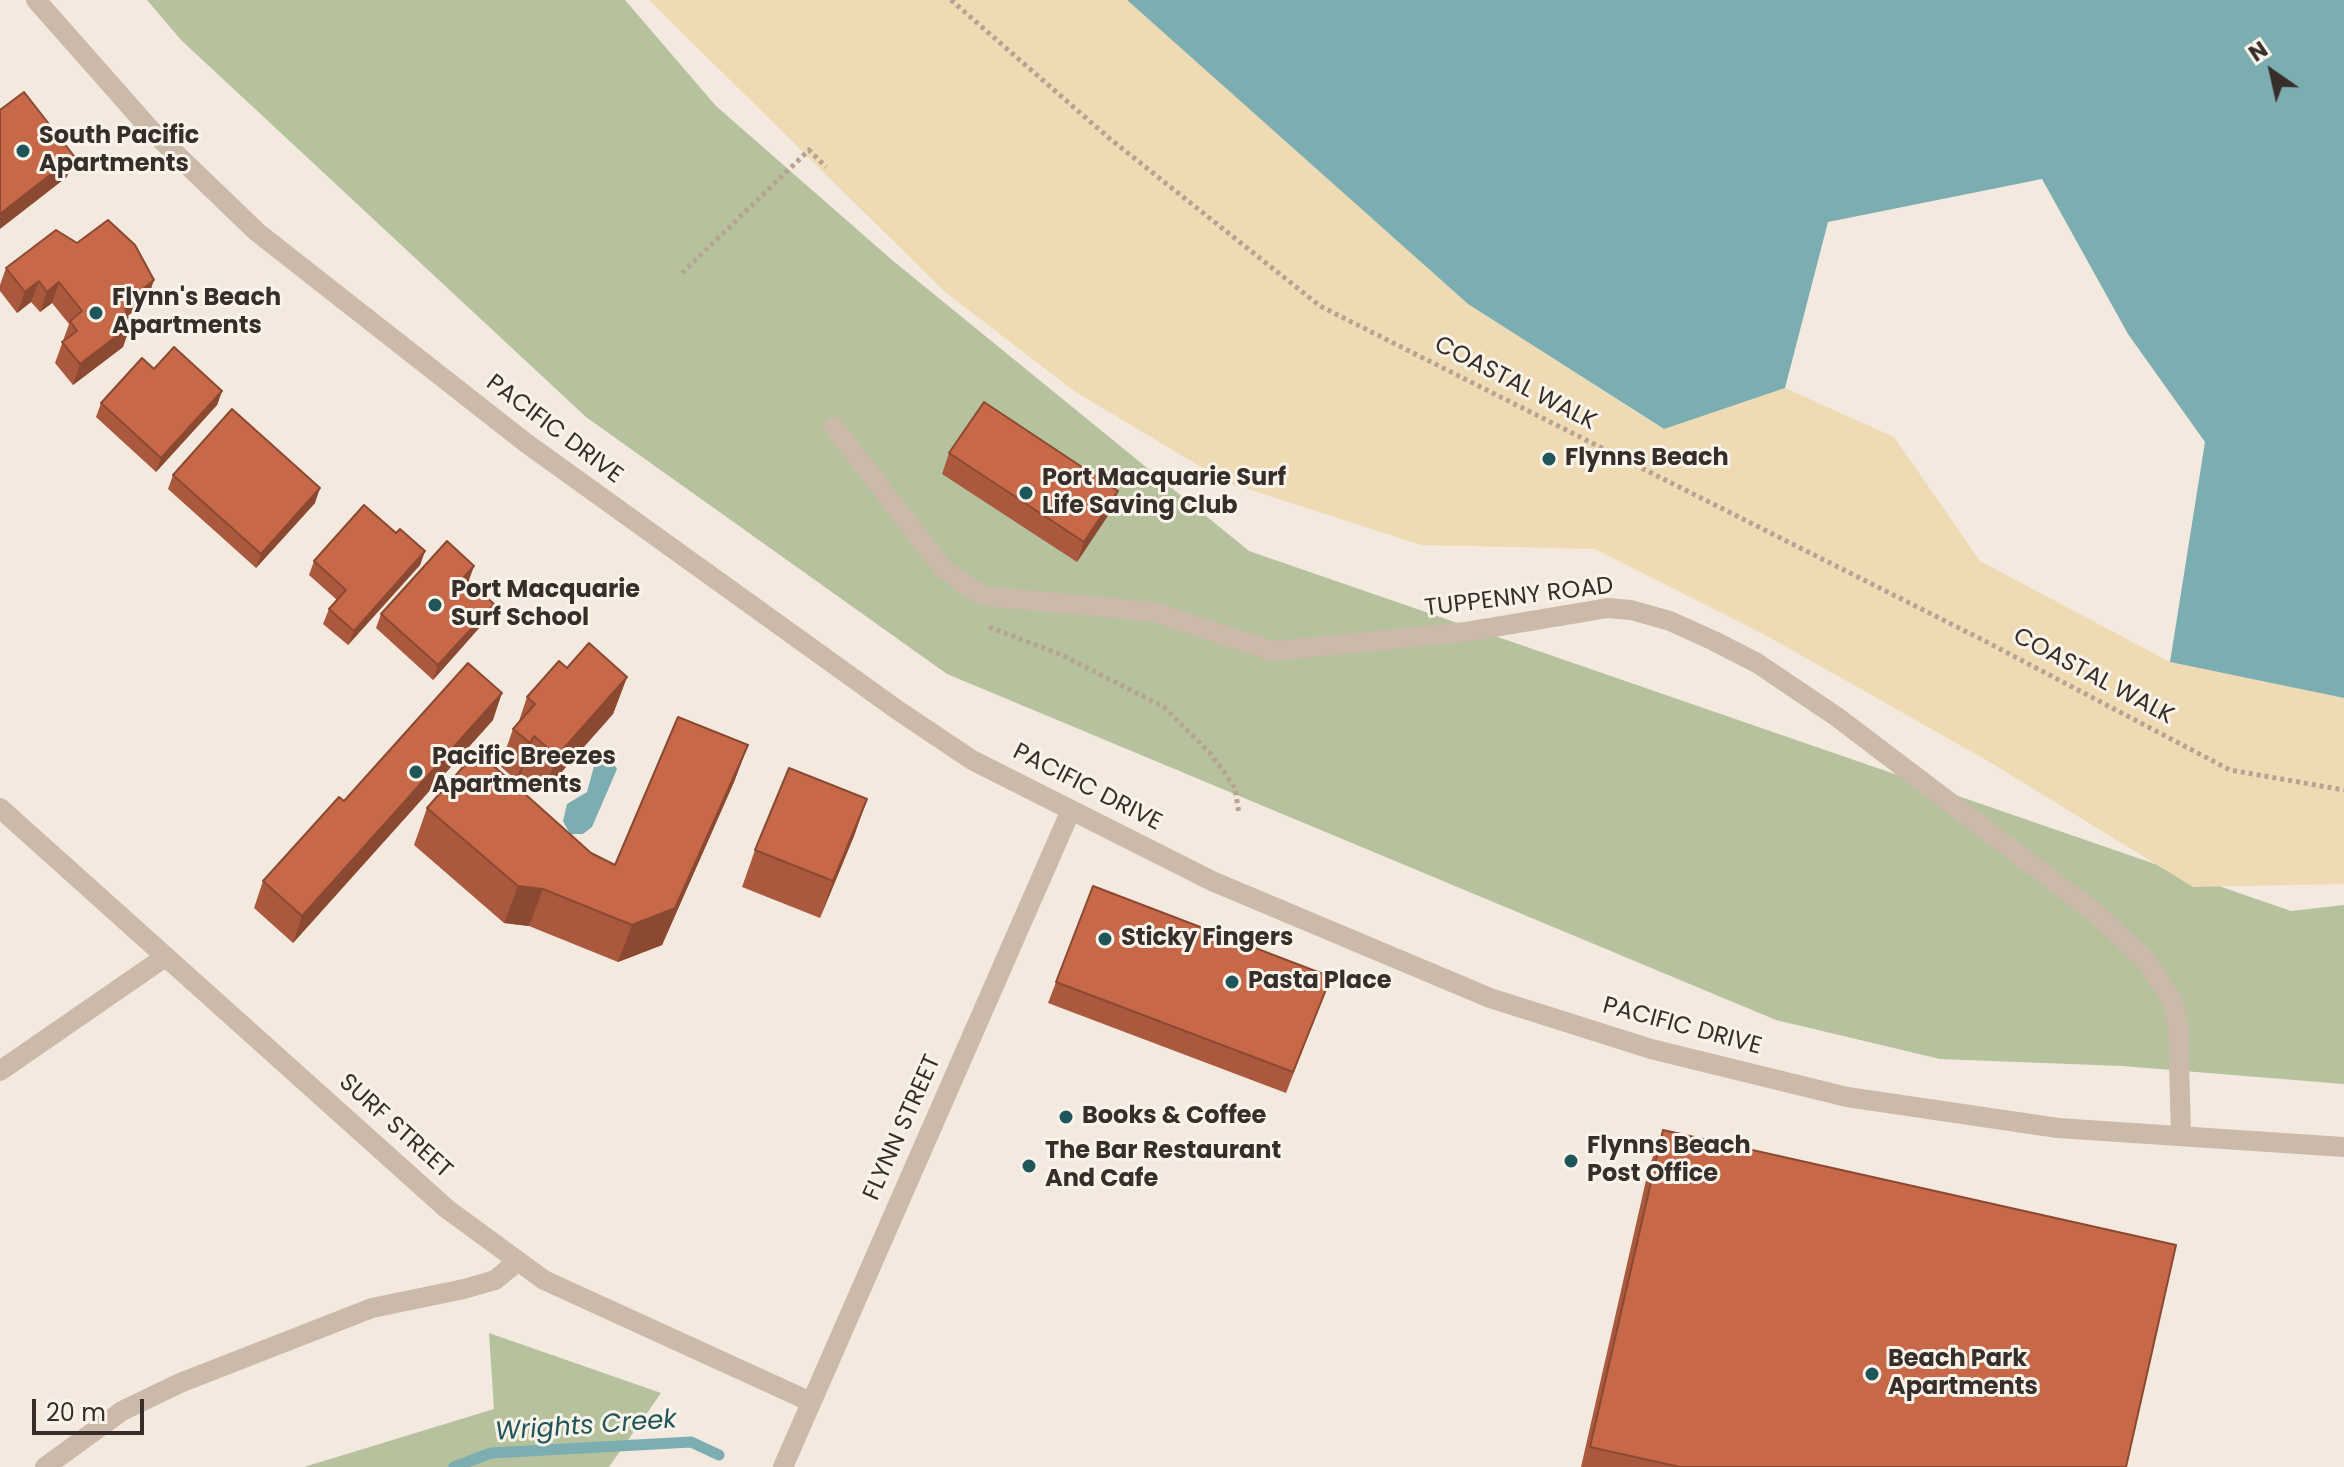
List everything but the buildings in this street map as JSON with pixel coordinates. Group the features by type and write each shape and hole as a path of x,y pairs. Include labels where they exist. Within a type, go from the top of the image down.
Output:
{"street":[{"name":"PACIFIC DRIVE","path":"36,0 150,129 257,232 526,443 896,709 972,760 1212,881 1490,998 1651,1049 1847,1097 2058,1128 2344,1147"},
{"name":"TUPPENNY ROAD","path":"834,427 941,566 985,596 1155,612 1273,651 1465,632 1608,608 1657,617 1757,663 1837,717 2097,914 2147,962 2173,1002 2178,1026 2181,1135"},
{"name":"SURF STREET","path":"0,808 447,1209 517,1262 573,1294 811,1402"},
{"name":"FLYNN STREET","path":"783,1467 1071,810"},
{"path":"0,1071 165,957"},
{"path":"45,1467 122,1411 180,1383 372,1308 495,1280 517,1262"}],"path":[{"name":"COASTAL WALK","path":"951,0 1109,138 1320,306 1983,640 2230,770 2344,790"},
{"path":"682,273 809,150 826,167"},
{"path":"985,596 973,621 1062,655 1164,707 1211,754 1235,788 1239,814"}],"green space":[{"path":"147,0 625,0 716,106 892,260 1249,551 2291,911 2344,905 2344,1084 2122,1066 1940,1059 1776,1020 947,674 586,417 181,40"},
{"path":"489,1333 661,1393 609,1467 304,1467 494,1409"}],"sand":[{"name":"Flynns Beach","path":"649,0 1127,0 1468,304 1663,429 1785,388 1894,437 1980,561 2170,662 2344,698 2344,884 2193,887 1988,761 1767,636 1595,549 1421,545 1226,482 1074,391 945,292"}],"water":[{"path":"1127,0 2344,0 2344,698 2170,662 2205,442 2128,334 2042,179 1828,222 1785,388 1664,429 1468,304"},
{"path":"603,758 611,760 617,769 592,827 583,834 570,834 563,821 567,804 587,792 594,766"}],"waterway":[{"name":"Wrights Creek","path":"454,1467 491,1453 691,1442 719,1455"}],"place":[{"name":"South Pacific Apartments","path":"23,151"},
{"name":"Flynn's Beach Apartments","path":"96,313"},
{"name":"Flynns Beach","path":"1549,459"},
{"name":"Port Macquarie Surf Life Saving Club","path":"1026,493"},
{"name":"Port Macquarie Surf School","path":"435,605"},
{"name":"Pacific Breezes Apartments","path":"416,772"},
{"name":"Sticky Fingers","path":"1105,939"},
{"name":"Pasta Place","path":"1232,982"},
{"name":"Books & Coffee","path":"1066,1117"},
{"name":"Flynns Beach Post Office","path":"1571,1161"},
{"name":"The Bar Restaurant And Cafe","path":"1029,1166"},
{"name":"Beach Park Apartments","path":"1872,1374"}]}
